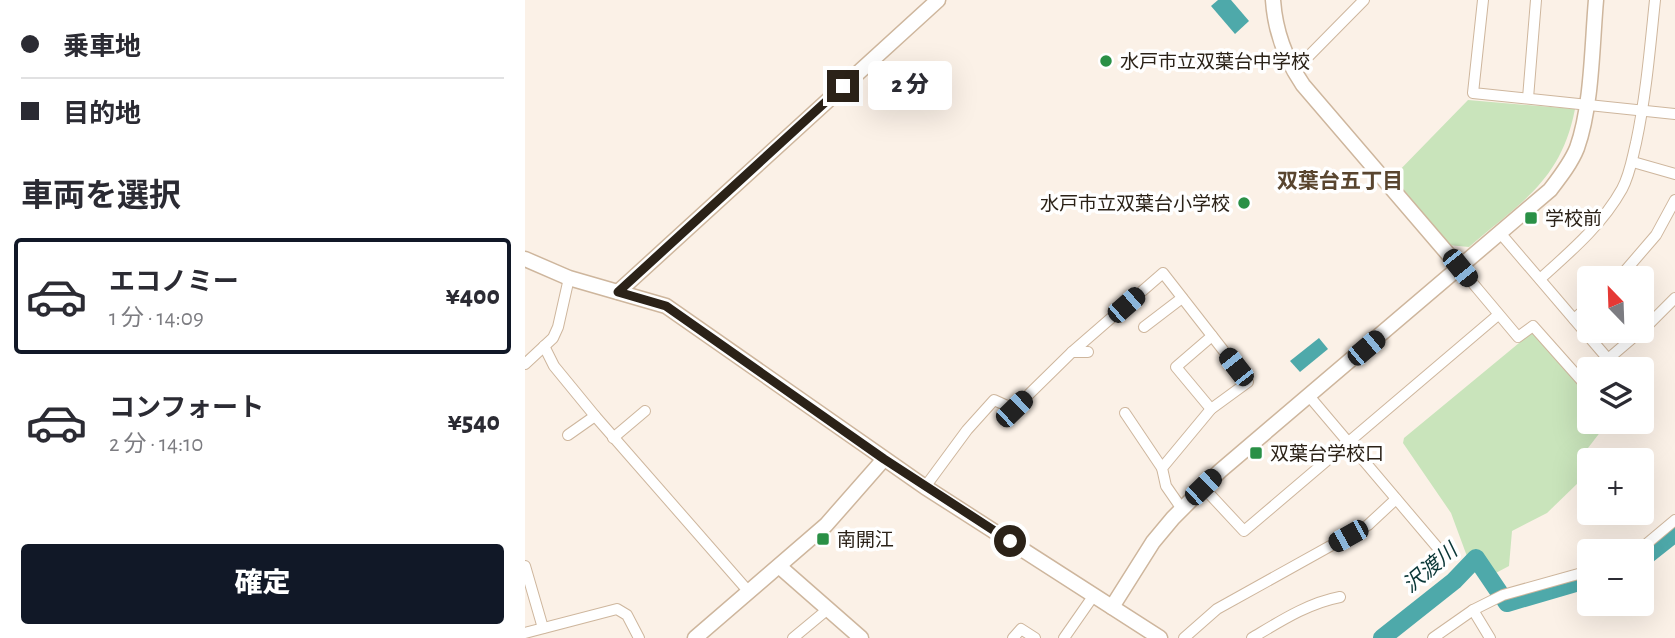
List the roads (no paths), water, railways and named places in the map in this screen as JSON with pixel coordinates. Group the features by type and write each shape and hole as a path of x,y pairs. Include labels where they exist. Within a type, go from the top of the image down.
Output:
{"street":[{"path":"618,292 938,0"},
{"path":"1273,0 1281,42 1294,71 1518,337 1533,326 1577,376"},
{"path":"1294,71 1364,0"},
{"path":"1483,0 1473,93 1675,114"},
{"path":"1528,98 1537,0"},
{"path":"1112,607 1153,542 1203,487 1550,190 1576,149 1586,106 1596,0"},
{"path":"1539,279 1577,246 1605,215 1623,187 1633,162 1643,110 1655,0"},
{"path":"1633,162 1675,174"},
{"path":"1629,266 1656,235 1675,200"},
{"path":"1501,234 1608,359 1675,298"},
{"path":"525,259 569,278 666,306 925,487 1160,638"},
{"path":"925,487 967,430 994,400 1014,409 1072,352 1163,273 1248,382 1211,410 1162,468"},
{"path":"525,364 553,338 569,278"},
{"path":"1144,327 1182,298"},
{"path":"1203,487 1244,531 1498,315"},
{"path":"1211,410 1175,367 1212,336"},
{"path":"544,346 554,366 613,438 749,592"},
{"path":"1072,352 1088,352"},
{"path":"1309,396 1437,547"},
{"path":"613,438 645,411"},
{"path":"1125,413 1162,468 1166,486 1182,509"},
{"path":"568,435 595,416"},
{"path":"695,638 826,525 884,459"},
{"path":"1184,638 1217,609 1368,525 1396,499"},
{"path":"1652,539 1675,520"},
{"path":"525,566 543,628"},
{"path":"780,566 861,638"},
{"path":"1433,638 1473,610 1503,595 1577,574"},
{"path":"1064,638 1094,595"},
{"path":"1252,638 1290,616 1327,599 1339,597"},
{"path":"525,633 617,609 627,615 639,638"},
{"path":"793,638 828,609"},
{"path":"1473,610 1490,638"},
{"path":"1013,638 1021,629 1035,638"}],"water":[{"path":"1218,0 1231,0 1249,21 1235,34 1211,6"},
{"path":"1319,338 1328,349 1300,372 1290,361"}],"waterway":[{"name":"沢渡川","path":"1654,550 1675,533"},
{"name":"沢渡川","path":"1382,638 1454,581 1476,558 1499,592"},
{"name":"沢渡川","path":"1505,600 1507,603 1577,583"}],"place":[{"name":"水戸市立双葉台中学校","path":"1106,61"},
{"name":"水戸市立双葉台小学校","path":"1244,203"},
{"name":"学校前","path":"1531,218"},
{"name":"双葉台学校口","path":"1256,453"},
{"name":"南開江","path":"823,539"}],"district":[{"name":"双葉台五丁目","path":"1340,181"}]}
